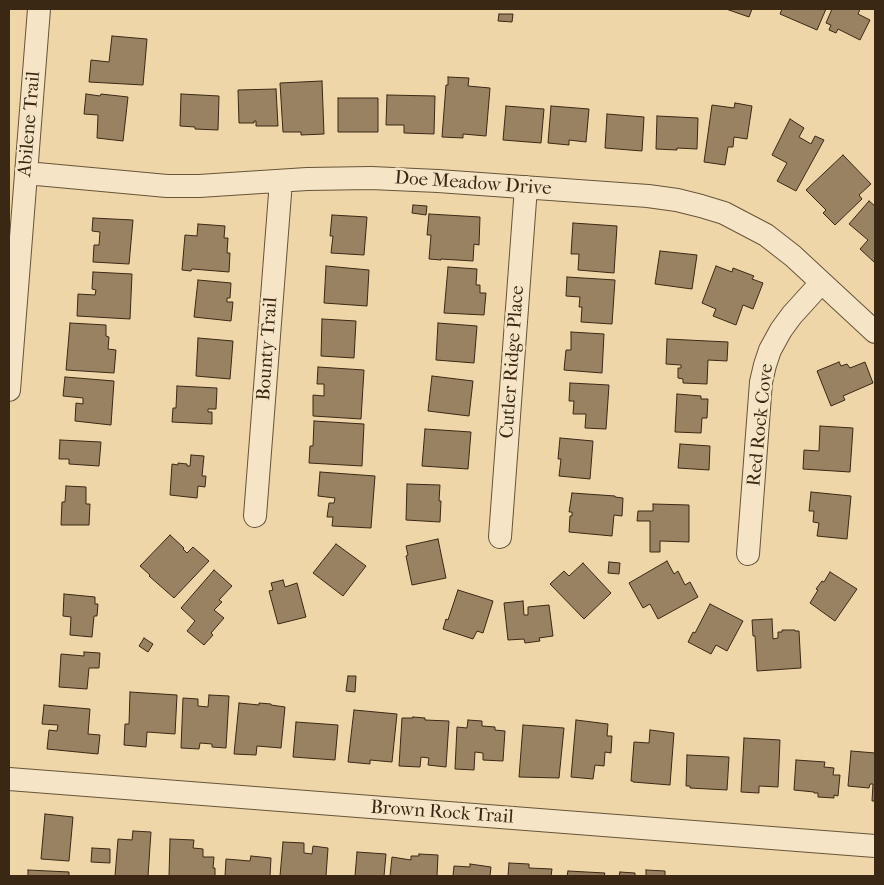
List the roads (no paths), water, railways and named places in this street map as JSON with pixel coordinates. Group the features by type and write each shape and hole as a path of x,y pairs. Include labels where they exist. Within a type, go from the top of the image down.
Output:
{"street":[{"name":"Abilene Trail","path":"9,390 39,9"},
{"name":"Doe Meadow Drive","path":"26,173 167,186 199,186 307,179 371,178 526,187 677,200 724,213 766,235 788,252 875,332"},
{"name":"Bounty Trail","path":"255,516 280,181"},
{"name":"Cutler Ridge Place","path":"500,537 526,187"},
{"name":"Red Rock Cove","path":"748,554 765,365 770,350 781,330 792,314 821,283"},
{"name":"Brown Rock Trail","path":"9,778 875,846"}]}
